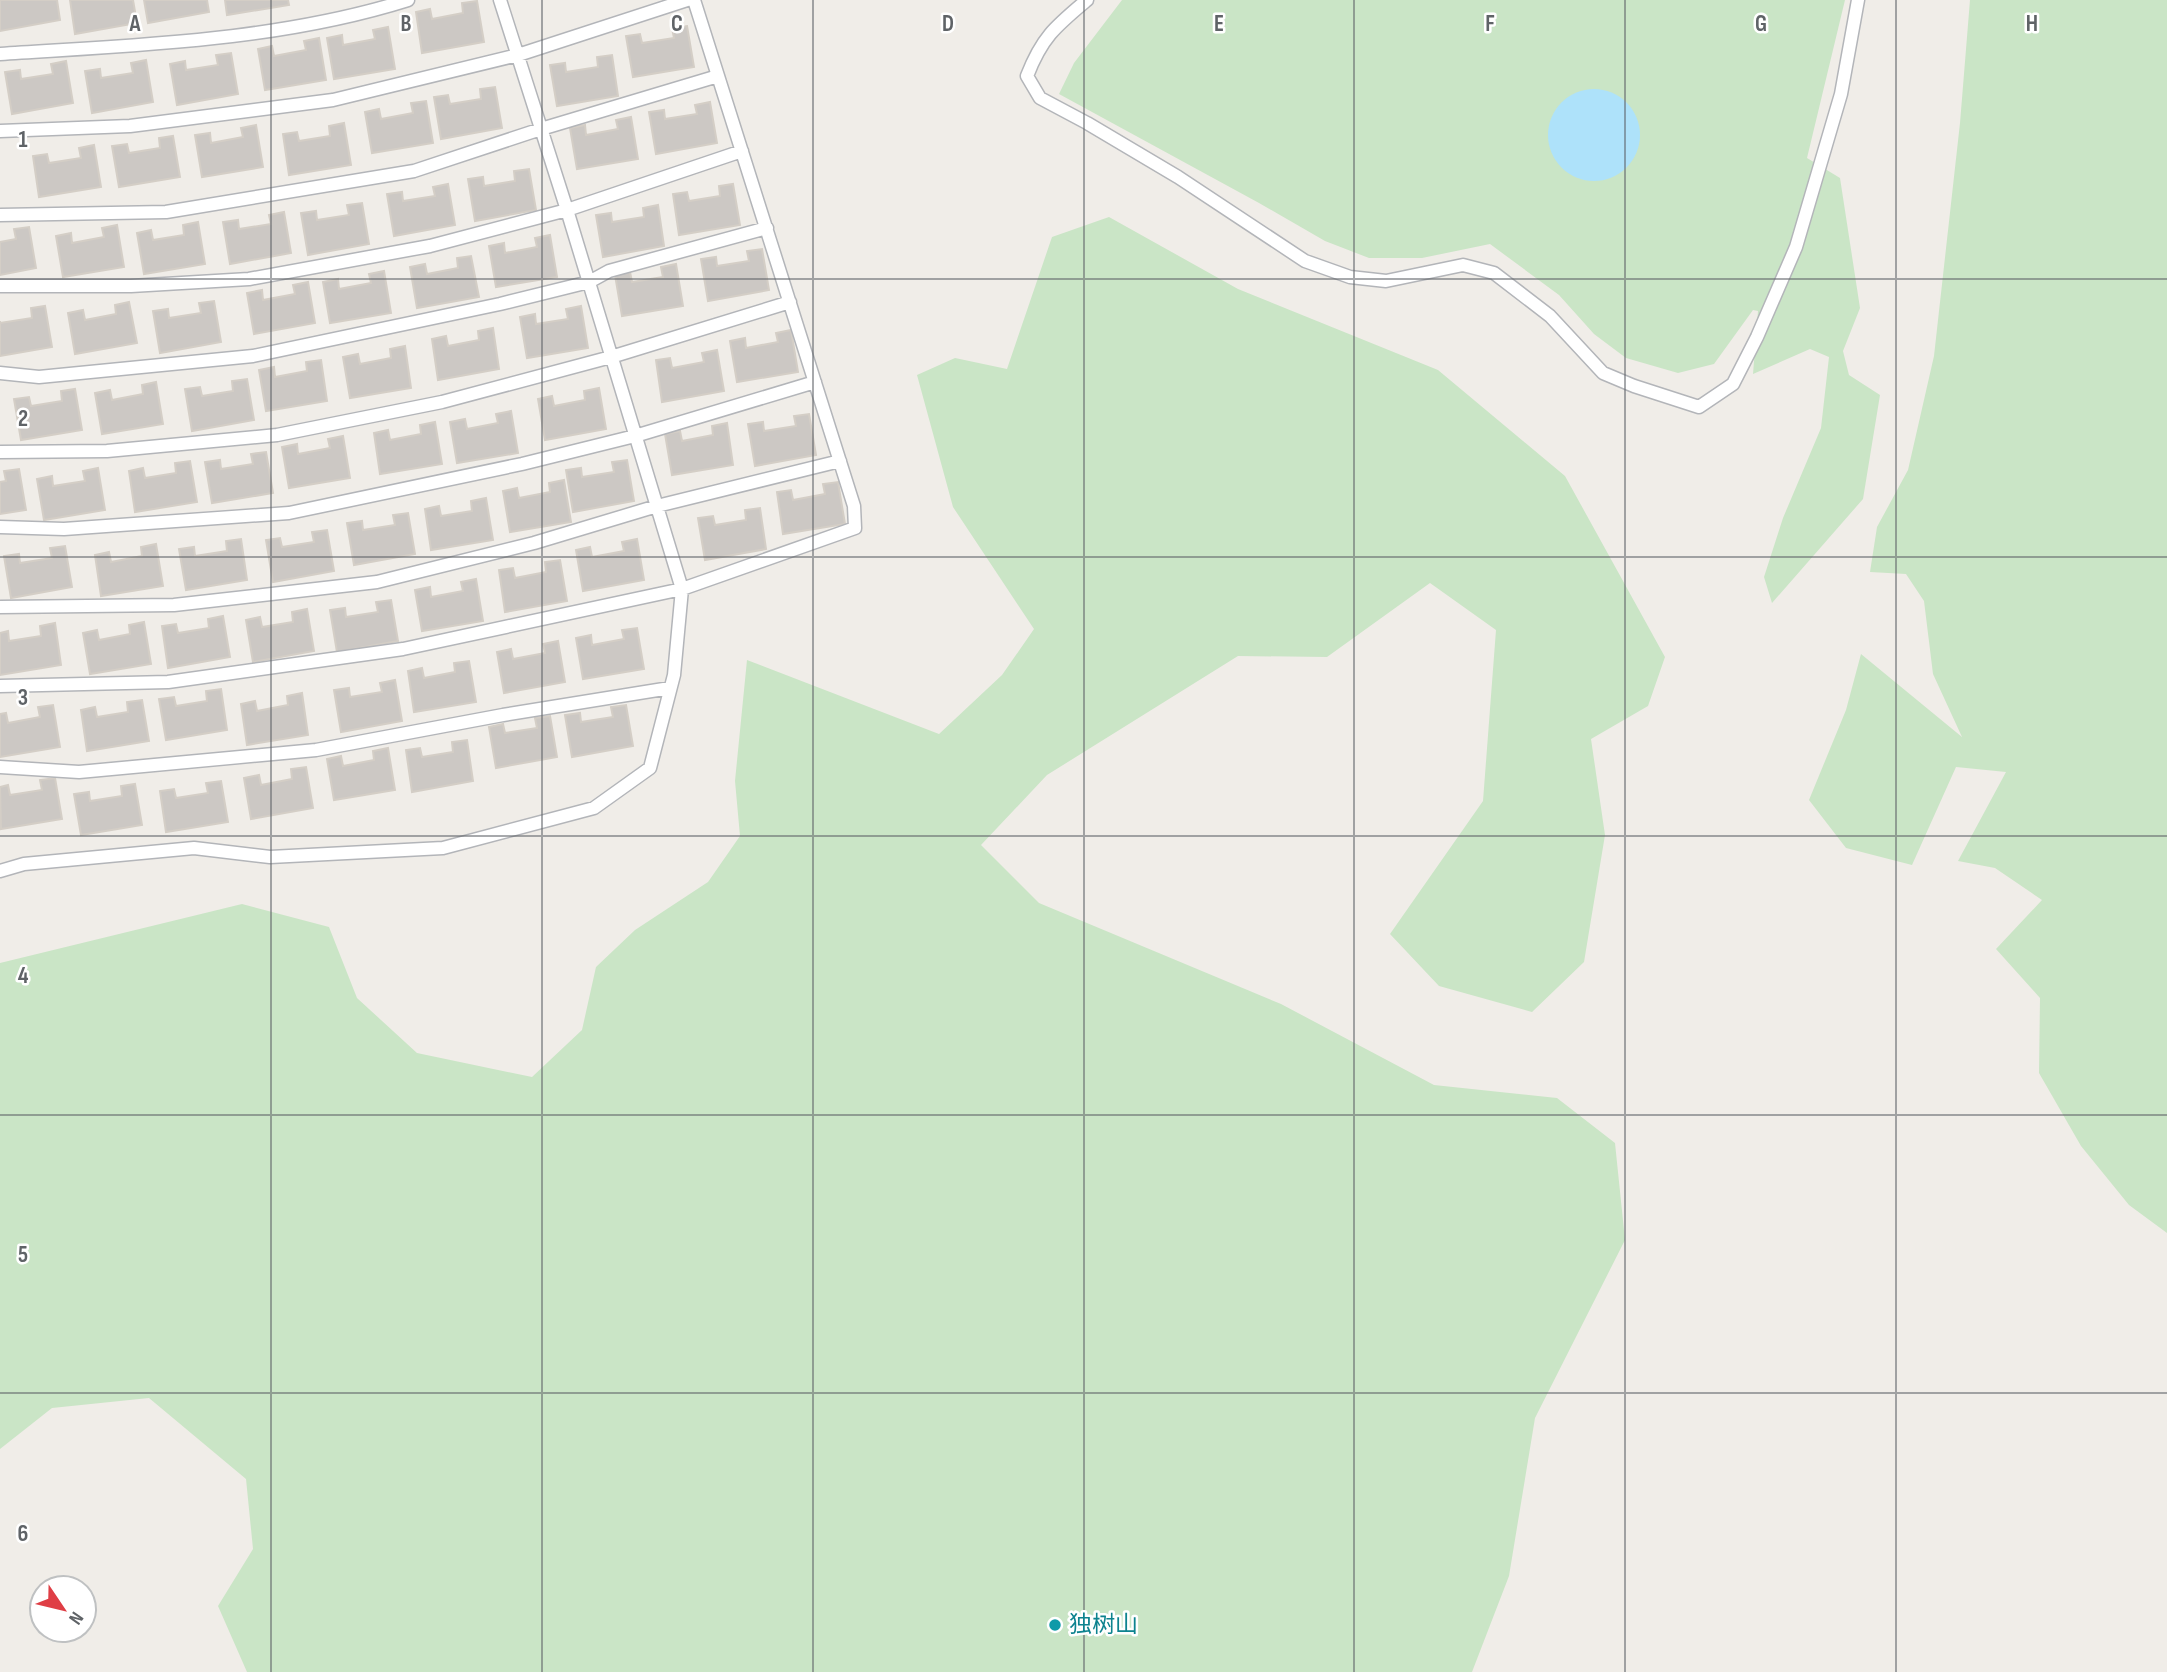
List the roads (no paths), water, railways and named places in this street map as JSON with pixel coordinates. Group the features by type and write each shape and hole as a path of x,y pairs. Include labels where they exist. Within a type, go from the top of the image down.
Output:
{"lane":[{"path":"0,54 239,35 362,15 408,0"},
{"path":"0,871 24,864 194,848 270,856 443,848 594,808 650,768 674,675 682,589 500,0"},
{"path":"0,131 130,126 333,100 518,55 687,0"},
{"path":"0,686 169,682 403,649 682,589 855,528 854,506 694,0"},
{"path":"1087,0 1052,29 1036,51 1027,76 1040,98 1178,177 1306,261 1350,277 1386,281 1463,265 1494,273 1550,316 1603,373 1699,407 1733,384 1757,337 1796,247 1841,94 1858,0"},
{"path":"0,215 166,212 414,171 541,129 718,76"},
{"path":"0,286 131,286 249,279 430,246 567,210 742,151"},
{"path":"0,373 39,377 253,356 500,304 589,282 609,271 767,229"},
{"path":"0,452 107,451 277,435 442,402 611,357 790,302"},
{"path":"0,527 64,529 289,513 522,464 635,436 815,382"},
{"path":"0,607 174,605 377,582 534,543 657,506 840,461"},
{"path":"0,767 79,772 316,750 503,715 670,688"}],"water":[{"path":"1594,89 1611,93 1626,103 1636,118 1640,135 1636,152 1626,167 1611,177 1594,181 1577,177 1562,167 1552,152 1548,135 1552,118 1562,103 1577,93"}],"place":[{"name":"独树山","path":"1055,1625"}]}
